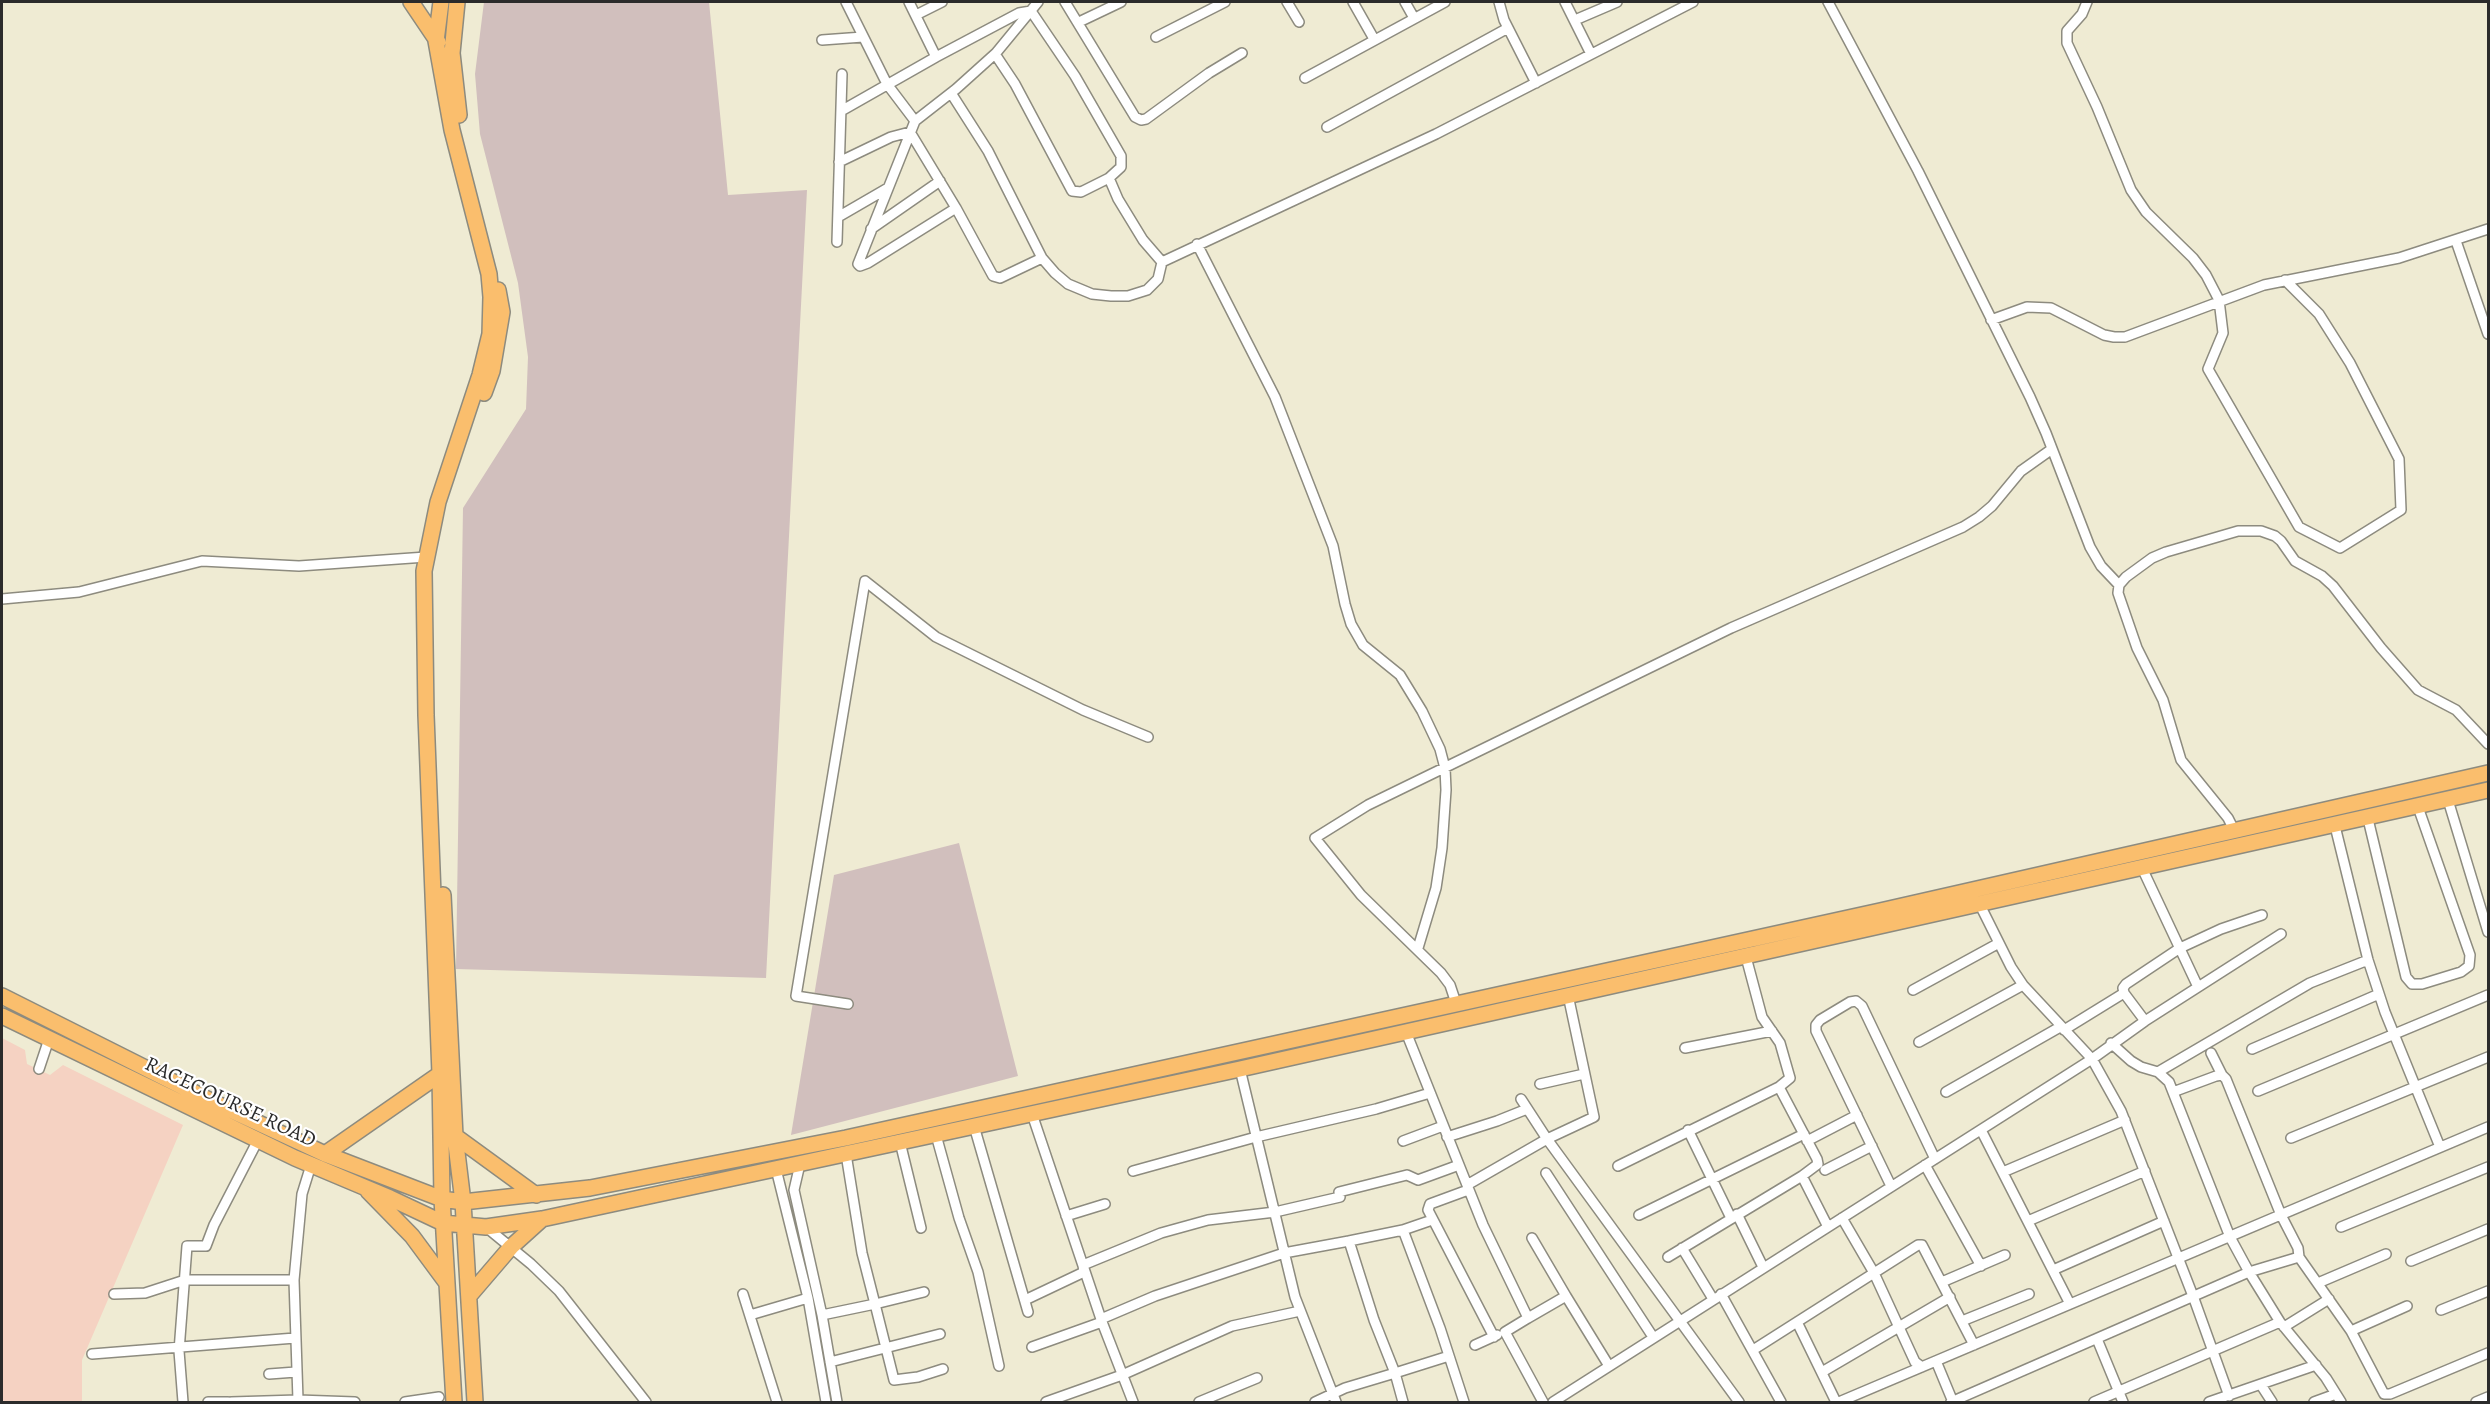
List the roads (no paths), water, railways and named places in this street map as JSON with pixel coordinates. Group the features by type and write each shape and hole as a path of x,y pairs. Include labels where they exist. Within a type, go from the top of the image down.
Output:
{"main road":[{"path":"411,2 436,41 452,53"},
{"path":"441,2 436,41 452,130 489,274 491,297 490,334 480,375 438,502 424,571 426,716 440,1074 442,1199 454,1402"},
{"path":"457,2 452,53 459,123 490,240 501,312 492,371 439,534 430,599 455,1136 463,1202 475,1402"},
{"name":"RACECOURSE ROAD","path":"2,996 213,1102 325,1154 442,1199 463,1202 590,1188 846,1138 2488,773"},
{"name":"RACECOURSE ROAD","path":"2,1016 311,1165 443,1223 464,1227 486,1227 542,1219 936,1135 2368,819 2488,790"},
{"path":"325,1154 440,1074"},
{"path":"455,1136 536,1195"},
{"path":"363,1187 412,1236 446,1282"},
{"path":"469,1296 511,1247 542,1219"}],"street":[{"path":"846,2 887,84 915,121"},
{"path":"909,2 936,57"},
{"path":"916,15 942,2"},
{"path":"956,207 860,266 858,260 915,121 951,93 994,54 1038,2"},
{"path":"1065,2 1135,117 1141,120 1146,119 1209,73 1242,53"},
{"path":"1078,22 1121,2"},
{"path":"1156,37 1225,2"},
{"path":"1288,2 1299,22"},
{"path":"1353,2 1374,39"},
{"path":"1405,2 1414,18"},
{"path":"1305,78 1444,2"},
{"path":"1498,2 1508,28 1536,83"},
{"path":"1566,2 1592,54"},
{"path":"1575,20 1617,2"},
{"path":"951,93 988,151 1042,258 1068,284 1092,294 1128,296 1147,290 1158,279 1162,262 1436,134 1693,2"},
{"path":"1828,2 1918,171 2030,397 2090,547 2101,566 2119,585"},
{"path":"2087,2 2082,14 2067,31 2065,37 2097,107 2118,162 2131,190 2146,212 2193,258 2206,275 2219,300 2223,333 2208,369 2300,527 2340,548 2401,510 2400,459 2350,363 2319,314 2285,280"},
{"path":"841,111 1019,13 1032,11"},
{"path":"994,54 1015,84 1072,191 1081,192 1109,178 1121,167 1120,156 1075,76 1032,11"},
{"path":"1327,127 1508,28"},
{"path":"822,40 863,37"},
{"path":"837,242 842,74"},
{"path":"910,132 956,207 993,276 1000,278 1042,258"},
{"path":"839,162 891,137 910,132"},
{"path":"1109,178 1118,199 1143,240 1162,262"},
{"path":"871,229 940,181"},
{"path":"838,217 888,188"},
{"path":"1991,320 2027,307 2051,308 2104,335 2114,338 2125,337 2219,300 2285,280 2399,258 2488,229"},
{"path":"2456,241 2488,334"},
{"path":"1197,244 1275,397 1319,504 1333,546 1351,624 1363,645 1400,675 1413,694 1440,749 1445,768 1442,848 1436,888 1418,948"},
{"path":"1456,1003 1450,985 1441,973 1418,948 1360,895 1315,838 1368,805 1731,628 1963,527 1979,517 2021,471 2052,449"},
{"path":"2235,831 2228,818 2181,759 2163,700 2128,627 2118,593 2119,585 2126,577 2152,558 2183,546 2238,531 2269,533 2281,541 2295,561 2322,576 2333,586 2381,648 2418,690 2456,710 2488,744"},
{"path":"2,599 79,592 202,561 299,566 426,557"},
{"path":"848,1004 796,996 865,581 936,637 1083,710 1148,737"},
{"path":"2448,800 2488,932"},
{"path":"2368,819 2406,976 2412,984 2422,984 2461,972 2469,966 2470,955 2418,807"},
{"path":"2335,826 2368,960 2379,994 2393,1034 2440,1147"},
{"path":"2142,868 2198,987"},
{"path":"1980,904 1999,944 2023,985 2092,1059 2125,1120 2229,1396"},
{"path":"2145,1021 2124,993 2123,988 2126,984 2180,948 2221,929 2262,915"},
{"path":"1553,1402 2092,1059 2145,1021 2282,934"},
{"path":"1913,990 1999,944"},
{"path":"1618,1166 1779,1087 1790,1078 1790,1071 1780,1043 1762,1017 1746,957"},
{"path":"2158,1072 2310,983 2368,960"},
{"path":"1919,1042 2023,985"},
{"path":"1946,1092 2124,993"},
{"path":"2252,1049 2379,994"},
{"path":"1494,1337 1428,1210 1430,1204 1467,1187 1547,1139 1594,1117 1568,995"},
{"path":"2258,1091 2488,995"},
{"path":"1891,1186 1816,1031 1816,1025 1820,1020 1850,1002 1856,1001 1862,1006 1935,1159"},
{"path":"1685,1048 1772,1031"},
{"path":"1406,1032 1482,1225 1528,1318"},
{"path":"39,1069 49,1039"},
{"path":"2112,1043 2141,1067 2158,1072 2169,1082 2230,1237 2282,1325 2316,1365 2338,1398 2314,1402"},
{"path":"2211,1053 2222,1076 2226,1078 2281,1215 2298,1248 2299,1257 2351,1331 2384,1394 2390,1394 2488,1353"},
{"path":"2291,1138 2488,1057"},
{"path":"1239,1068 1300,1311 1334,1398"},
{"path":"1540,1084 1584,1074"},
{"path":"2173,1092 2222,1076"},
{"path":"1668,1257 1818,1164 1779,1087"},
{"path":"1133,1171 1430,1093"},
{"path":"1521,1099 1547,1139 1739,1402"},
{"path":"1447,1137 1527,1109"},
{"path":"1032,1114 1101,1320 1133,1402"},
{"path":"1639,1215 1712,1178 1857,1115"},
{"path":"2003,1172 2125,1120"},
{"path":"974,1126 1028,1312"},
{"path":"1403,1142 1443,1126"},
{"path":"1797,1322 1838,1402 2488,1127"},
{"path":"1688,1130 1712,1178 1764,1267"},
{"path":"1981,1130 2070,1304"},
{"path":"936,1135 959,1218 978,1272 999,1366"},
{"path":"183,1402 180,1348 187,1246 206,1246 214,1225 258,1140"},
{"path":"900,1142 921,1228"},
{"path":"1825,1170 1872,1146"},
{"path":"846,1154 862,1253 894,1380 918,1377 943,1369"},
{"path":"800,1164 794,1190 822,1316 837,1402"},
{"path":"298,1400 294,1280 302,1194 311,1165"},
{"path":"1083,1265 1161,1233 1208,1220 1275,1212 1407,1175 1418,1180 1458,1165"},
{"path":"1925,1165 1981,1266"},
{"path":"2341,1227 2488,1167"},
{"path":"776,1169 808,1298 826,1402"},
{"path":"2028,1221 2145,1172"},
{"path":"1546,1173 1653,1337"},
{"path":"1802,1176 1828,1227"},
{"path":"1066,1216 1105,1204"},
{"path":"1842,1218 1874,1273 1915,1362 1922,1367"},
{"path":"1032,1347 1155,1296 1284,1254 1403,1230 1432,1221"},
{"path":"2053,1270 2164,1221"},
{"path":"486,1227 531,1264 559,1291 646,1402"},
{"path":"2411,1261 2488,1229"},
{"path":"1403,1230 1464,1402"},
{"path":"1532,1238 1609,1366"},
{"path":"1349,1241 1403,1402"},
{"path":"1753,1350 1918,1245 1922,1245 1974,1345"},
{"path":"1682,1248 1753,1350 1781,1402"},
{"path":"2318,1283 2386,1254"},
{"path":"1942,1282 2005,1255"},
{"path":"1936,1362 1952,1402 2249,1272 2299,1257"},
{"path":"1025,1300 1084,1272 1083,1265"},
{"path":"114,1294 145,1293 185,1280 294,1280"},
{"path":"2441,1310 2488,1291"},
{"path":"822,1316 924,1292"},
{"path":"743,1294 777,1402"},
{"path":"1962,1321 2029,1294"},
{"path":"1475,1345 1505,1332 1566,1296"},
{"path":"1822,1372 1950,1297"},
{"path":"750,1315 808,1298"},
{"path":"2094,1402 2282,1325 2329,1299"},
{"path":"2351,1331 2407,1306"},
{"path":"1046,1402 1122,1375 1232,1326 1300,1311"},
{"path":"1505,1332 1543,1402"},
{"path":"830,1362 940,1334"},
{"path":"92,1354 295,1338"},
{"path":"2097,1339 2123,1402"},
{"path":"1315,1402 1334,1398 1395,1373 1449,1356"},
{"path":"2208,1402 2316,1365"},
{"path":"269,1374 296,1372"},
{"path":"1199,1402 1257,1378"},
{"path":"2261,1385 2272,1402"},
{"path":"405,1402 439,1397"},
{"path":"2476,1402 2488,1397"},
{"path":"208,1402 298,1400 355,1402"}]}
